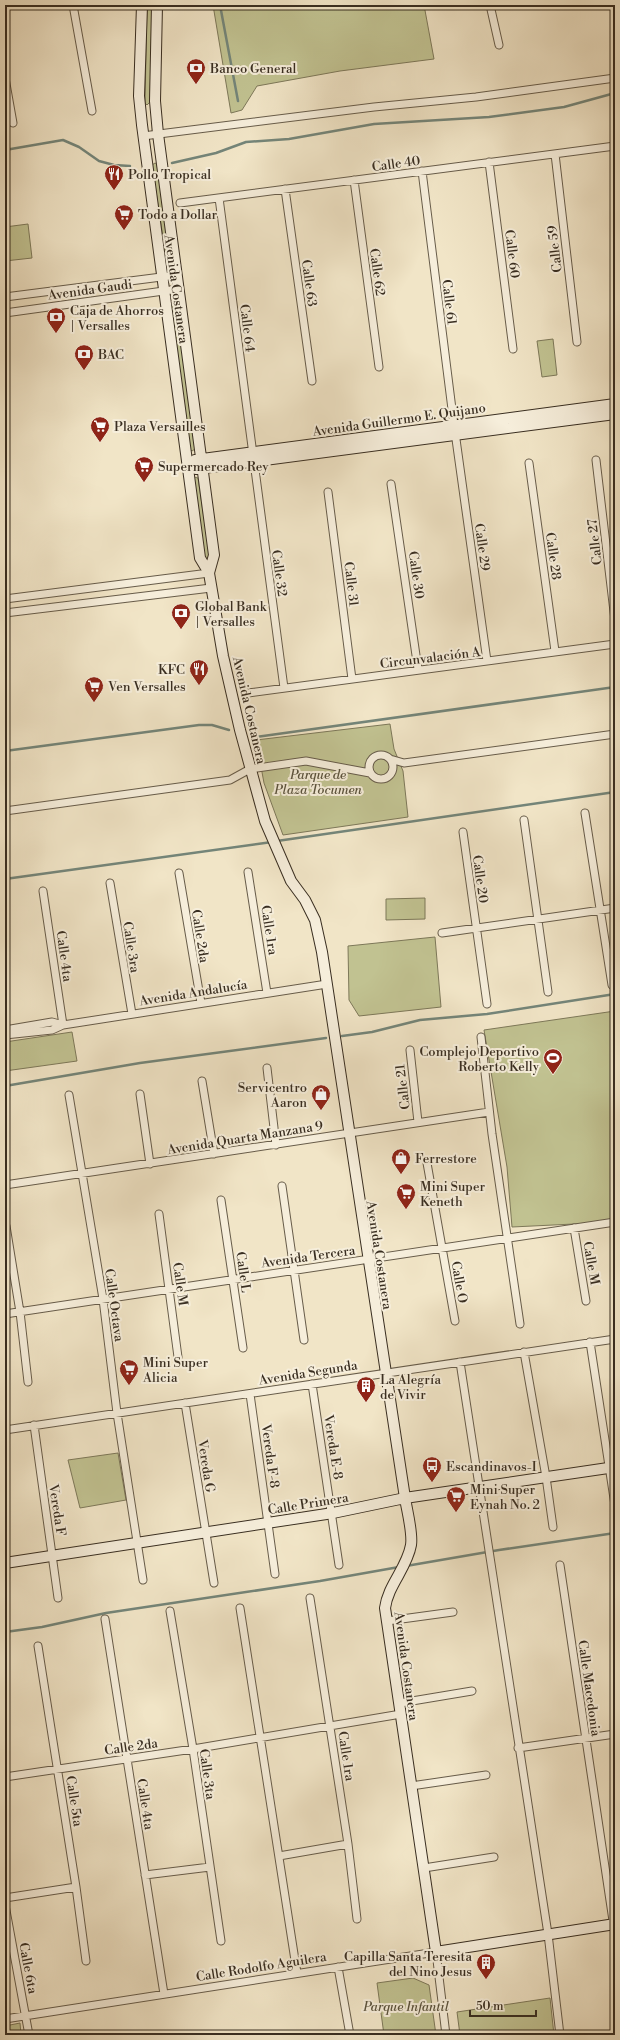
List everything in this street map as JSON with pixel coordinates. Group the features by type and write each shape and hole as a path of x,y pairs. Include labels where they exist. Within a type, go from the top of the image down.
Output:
{"street":[{"path":"73,5 92,111"},
{"name":"Avenida Costanera","path":"142,5 140,96 143,136 200,558 209,573"},
{"name":"Avenida Costanera","path":"157,5 155,101 158,134 214,554 209,573 211,588 223,656 250,769 270,835 291,881 305,900 315,920 405,1498 411,1544 407,1559 386,1597 387,1622 436,1952"},
{"path":"490,5 498,45"},
{"path":"5,78 13,123"},
{"path":"143,136 374,106 476,97 615,78"},
{"name":"Calle 40","path":"180,203 615,146"},
{"name":"Calle 59","path":"555,154 577,342"},
{"name":"Calle 60","path":"489,162 513,349"},
{"name":"Calle 61","path":"422,171 455,430"},
{"name":"Calle 62","path":"354,180 379,367"},
{"name":"Calle 63","path":"285,190 312,381"},
{"name":"Calle 64","path":"219,198 252,457"},
{"name":"Avenida Gaudi","path":"5,298 177,275"},
{"name":"Avenida Gaudi","path":"5,313 178,289"},
{"name":"Avenida Guillermo E. Quijano","path":"187,466 613,409"},
{"name":"Calle 29","path":"455,430 487,661"},
{"name":"Calle 32","path":"252,457 284,688"},
{"name":"Calle 27","path":"596,460 615,620"},
{"name":"Calle 28","path":"529,463 555,652"},
{"name":"Calle 30","path":"391,484 418,669"},
{"name":"Calle 31","path":"328,492 352,679"},
{"path":"5,599 209,573"},
{"path":"5,613 211,588"},
{"name":"Circunvalación A","path":"248,693 418,669 615,644"},
{"path":"359,770 368,766 372,758 379,754 390,759 404,762 615,734"},
{"path":"390,759 393,771"},
{"path":"5,810 230,780 250,769 306,761 359,770 370,773 380,780 388,777 404,762"},
{"path":"368,766 370,773"},
{"path":"585,813 612,985"},
{"path":"524,820 548,992"},
{"name":"Calle 20","path":"463,832 487,1004"},
{"name":"Calle 2da","path":"179,872 201,1003"},
{"name":"Calle 1ra","path":"248,872 268,993"},
{"name":"Calle 3ra","path":"110,883 132,1014"},
{"name":"Calle 4ta","path":"43,891 63,1025"},
{"path":"442,934 615,908"},
{"name":"Avenida Andalucía","path":"5,1035 52,1030 63,1025 326,984"},
{"name":"Avenida Andalucía","path":"5,1030 52,1022 63,1025"},
{"path":"481,1037 489,1112 520,1324"},
{"name":"Calle 21","path":"410,1050 418,1122"},
{"path":"267,1068 276,1145"},
{"path":"202,1081 214,1154"},
{"path":"140,1094 150,1164"},
{"name":"Calle Octava","path":"69,1095 103,1299 118,1413 143,1580"},
{"name":"Avenida Quarta Manzana 9","path":"5,1185 489,1112"},
{"name":"Calle O","path":"427,1163 455,1321"},
{"path":"282,1186 304,1340"},
{"name":"Calle L","path":"221,1200 243,1348"},
{"name":"Calle M","path":"159,1214 178,1357"},
{"name":"Avenida Tercera","path":"5,1314 615,1222"},
{"path":"6,1226 20,1312 28,1382"},
{"name":"Calle M","path":"574,1228 586,1301"},
{"name":"Avenida Segunda","path":"5,1430 615,1339"},
{"path":"590,1342 612,1467 615,1506"},
{"path":"524,1352 546,1477 553,1527"},
{"path":"460,1362 518,1748 548,1934 560,2035"},
{"name":"Vereda E-8","path":"312,1384 339,1565"},
{"name":"Vereda F-8","path":"250,1394 275,1574"},
{"name":"Vereda G","path":"185,1403 214,1583"},
{"name":"Vereda F","path":"34,1426 58,1598"},
{"name":"Calle Primera","path":"5,1563 269,1523 332,1513 405,1498 612,1467"},
{"name":"Calle Macedonia","path":"560,1565 614,1927"},
{"name":"Calle 1ra","path":"310,1598 348,1844 357,1918"},
{"path":"240,1608 298,1973"},
{"name":"Calle 3ta","path":"170,1610 193,1749 221,1941"},
{"path":"387,1622 453,1612"},
{"name":"Calle 4ta","path":"105,1619 164,1994"},
{"name":"Calle 5ta","path":"38,1646 86,1960"},
{"path":"400,1703 472,1691"},
{"name":"Calle 2da","path":"5,1777 193,1749 401,1714"},
{"path":"518,1748 615,1734"},
{"path":"411,1786 486,1775"},
{"path":"279,1856 348,1844"},
{"path":"424,1868 494,1857"},
{"path":"145,1875 210,1867"},
{"path":"5,1898 76,1887"},
{"name":"Calle 6ta","path":"5,1904 29,2035"},
{"name":"Calle Rodolfo Aguilera","path":"5,2019 548,1934 614,1927"},
{"path":"436,1952 446,2035"},
{"path":"338,1967 350,2035"}],"green space":[{"path":"147,5 152,5 150,102 147,105 145,103"},
{"path":"213,5 424,5 434,59 340,71 257,86 242,110 231,113"},
{"path":"155,163 157,164 170,262 167,264 152,165"},
{"path":"28,224 32,258 5,261 5,227"},
{"path":"172,303 176,305 195,449 192,451 190,449 170,306"},
{"path":"553,339 557,375 542,377 537,341"},
{"path":"194,477 198,478 210,558 209,560 204,559"},
{"name":"Parque de Plaza Tocumen","path":"390,724 394,749 403,771 408,817 283,835 264,783 256,740"},
{"path":"425,898 425,919 386,920 386,899"},
{"path":"435,937 441,1007 359,1016 349,1000 348,946"},
{"name":"Complejo Deportivo Roberto Kelly","path":"615,1011 615,1222 512,1227 507,1167 484,1030"},
{"path":"72,1032 77,1061 5,1071 5,1042"},
{"path":"118,1453 126,1500 80,1508 68,1460"},
{"name":"Parque Infantil","path":"413,1978 429,1985 436,2035 384,2035 377,1983"},
{"path":"550,1998 554,2035 460,2035 457,2012"},
{"path":"20,2023 21,2035 5,2035 5,2026"}],"waterway":[{"path":"220,5 238,101"},
{"path":"172,163 216,153 246,142 289,139 374,124 489,117 564,107 615,93"},
{"path":"5,150 63,140 79,147 99,161 114,165 130,166"},
{"path":"256,737 615,687"},
{"path":"5,751 199,725 212,725 229,730"},
{"path":"277,841 615,792"},
{"path":"5,879 272,842"},
{"path":"342,1036 372,1032 420,1020 487,1014 615,994"},
{"path":"5,1086 140,1063 326,1038"},
{"path":"406,1566 499,1550 615,1533"},
{"path":"5,1632 42,1627 106,1613 320,1581 399,1567"}],"place":[{"name":"Banco General","path":"196,85"},
{"name":"Pollo Tropical","path":"114,191"},
{"name":"Todo a Dollar","path":"124,231"},
{"name":"Caja de Ahorros | Versalles","path":"56,334"},
{"name":"BAC","path":"84,371"},
{"name":"Plaza Versailles","path":"100,443"},
{"name":"Supermercado Rey","path":"144,483"},
{"name":"Global Bank | Versalles","path":"181,630"},
{"name":"KFC","path":"199,686"},
{"name":"Ven Versalles","path":"94,703"},
{"name":"Complejo Deportivo Roberto Kelly","path":"553,1075"},
{"name":"Servicentro Aaron","path":"321,1111"},
{"name":"Ferrestore","path":"401,1175"},
{"name":"Mini Super Keneth","path":"406,1210"},
{"name":"Mini Super Alicia","path":"129,1386"},
{"name":"La Alegría de Vivir","path":"366,1403"},
{"name":"Escandinavos-I","path":"432,1483"},
{"name":"Mini Super Eynah No. 2","path":"456,1513"},
{"name":"Capilla Santa Teresita del Nino Jesus","path":"486,1980"}]}
